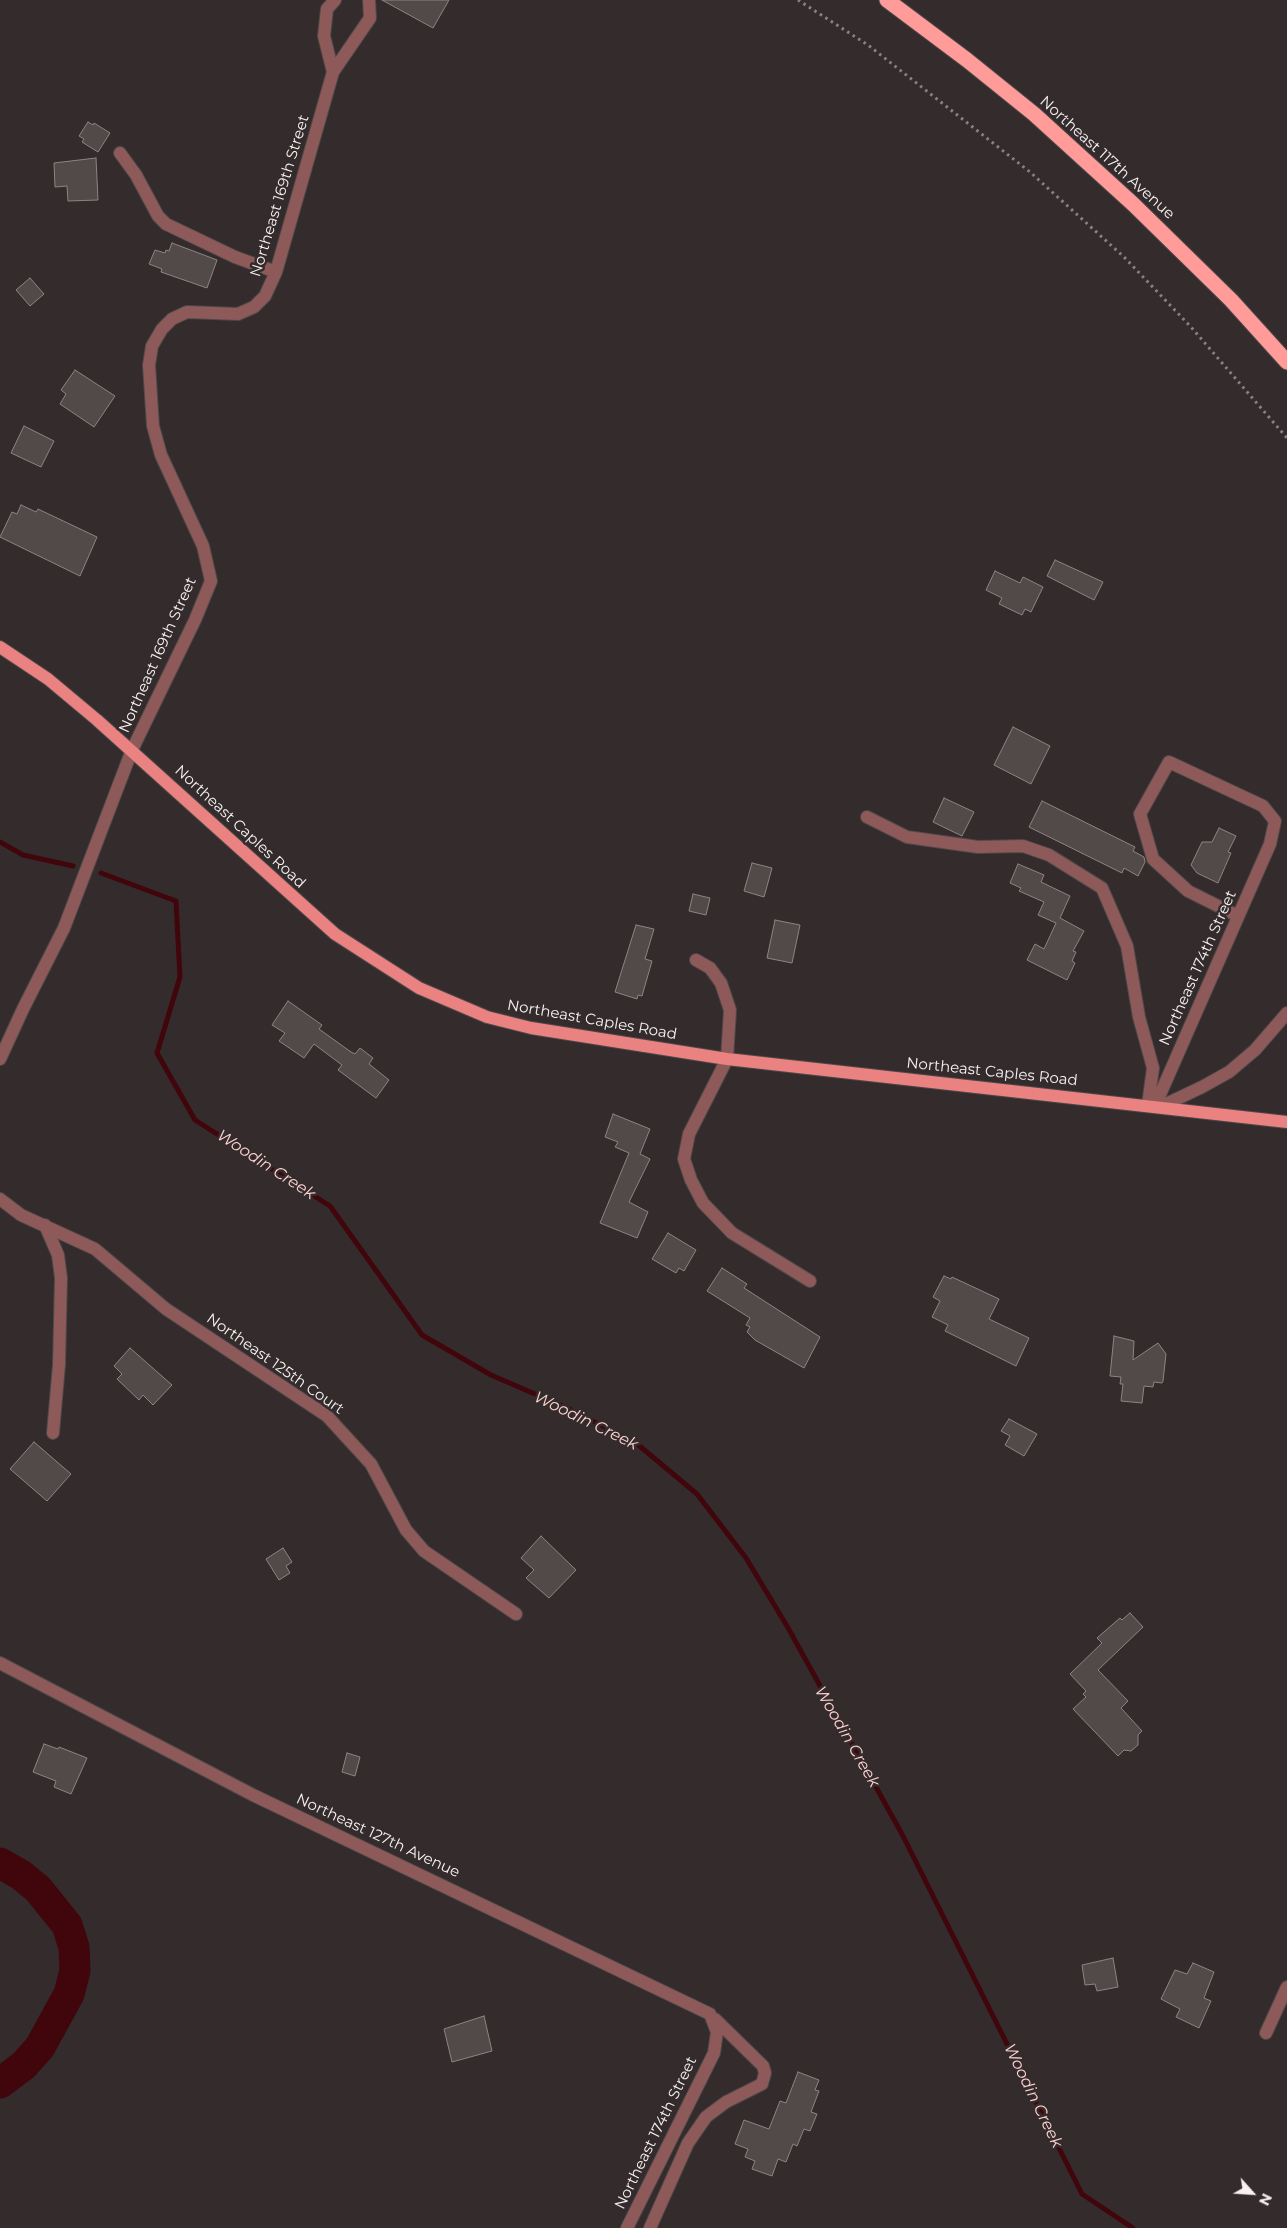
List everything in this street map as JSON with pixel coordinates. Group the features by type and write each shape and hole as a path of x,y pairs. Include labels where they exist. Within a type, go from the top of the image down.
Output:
{"highway":[{"name":"Northeast 117th Avenue","path":"887,0 967,60 1034,114 1134,204 1231,300 1287,362"}],"main road":[{"name":"Northeast Caples Road","path":"0,647 48,679 132,750 334,934 419,988 487,1017 532,1028 727,1059 1287,1122"}],"street":[{"path":"333,72 324,36 327,9 335,0"},
{"path":"333,72 370,18 368,0"},
{"name":"Northeast 169th Street","path":"0,1059 64,928 132,750 198,613 211,581 203,546 161,455 153,426 149,366 152,346 162,329 172,318 188,312 238,314 254,307 265,296 276,272 333,72"},
{"path":"120,152 139,179 158,216 166,224 248,262 276,272"},
{"name":"Northeast 174th Street","path":"1154,1106 1270,844 1275,821 1262,806 1169,762 1140,814 1153,860 1188,891 1238,916"},
{"path":"867,817 907,837 978,847 1023,846 1049,854 1102,888 1127,946 1139,1017 1153,1068 1154,1106 1202,1087 1229,1072 1255,1050 1287,1013"},
{"path":"696,960 710,968 722,983 730,1010 727,1059 689,1134 684,1159 691,1180 703,1203 732,1233 810,1282"},
{"name":"Northeast 125th Court","path":"0,1199 21,1215 96,1249 166,1309 327,1416 371,1464 406,1530 424,1551 516,1614"},
{"path":"46,1225 58,1255 61,1278 59,1365 53,1433"},
{"name":"Northeast 127th Avenue","path":"0,1663 253,1795 710,2014 763,2066 765,2073 762,2084 726,2102 706,2117 688,2143 650,2228"},
{"path":"1266,2033 1287,1987"},
{"name":"Northeast 174th Street","path":"627,2228 714,2052 717,2032 710,2014"}],"path":[{"path":"798,0 868,46 1030,172 1124,257 1191,327 1287,438"}],"building":[{"path":"382,0 449,0 433,28"},
{"path":"88,122 93,125 94,123 110,133 98,152 82,142 84,139 79,136"},
{"path":"96,158 98,200 68,201 67,186 55,187 54,163"},
{"path":"172,243 217,260 207,288 161,272 162,269 149,264 155,250 165,253 166,250 169,251"},
{"path":"30,278 44,294 30,306 16,290"},
{"path":"75,370 115,396 94,427 60,404 66,394 61,390"},
{"path":"24,426 54,441 41,467 11,453"},
{"path":"21,505 36,512 38,509 97,537 80,576 0,537 12,512 17,514"},
{"path":"1055,560 1103,582 1094,600 1047,576"},
{"path":"995,571 1020,583 1023,577 1043,587 1031,612 1025,609 1022,615 999,604 1002,598 986,590"},
{"path":"1013,727 1050,746 1031,784 994,765"},
{"path":"944,798 974,812 962,836 933,822"},
{"path":"1042,801 1135,847 1133,851 1144,857 1145,862 1138,876 1124,868 1122,873 1029,827"},
{"path":"1219,828 1236,836 1228,852 1231,853 1218,883 1197,873 1191,865 1202,842 1212,842"},
{"path":"752,863 772,868 764,897 744,891"},
{"path":"1018,864 1044,875 1041,882 1070,896 1060,918 1084,931 1073,951 1076,952 1072,961 1075,963 1067,980 1027,960 1035,944 1044,949 1056,923 1038,915 1044,902 1019,891 1021,888 1010,883"},
{"path":"693,894 710,898 706,915 689,911"},
{"path":"775,920 800,925 792,963 767,958"},
{"path":"636,925 654,929 645,959 652,961 642,996 638,995 637,999 615,992"},
{"path":"288,1001 322,1025 319,1029 351,1052 355,1054 360,1048 373,1058 369,1064 389,1080 376,1098 338,1070 342,1065 314,1044 304,1058 279,1041 285,1033 272,1025"},
{"path":"613,1114 650,1129 640,1154 650,1159 629,1202 648,1212 637,1238 600,1223 629,1153 615,1147 618,1142 605,1137"},
{"path":"668,1233 696,1250 684,1271 679,1268 676,1273 652,1259"},
{"path":"722,1268 747,1284 744,1288 820,1337 804,1368 755,1340 747,1332 750,1327 746,1325 750,1318 707,1291"},
{"path":"944,1276 951,1279 952,1277 999,1299 989,1319 1029,1338 1016,1366 945,1331 948,1325 932,1317 940,1301 933,1297"},
{"path":"1114,1336 1134,1341 1133,1360 1158,1343 1166,1354 1163,1381 1162,1383 1154,1382 1153,1387 1144,1386 1142,1403 1121,1401 1123,1384 1120,1384 1121,1377 1110,1376"},
{"path":"130,1348 172,1385 153,1405 143,1395 139,1400 117,1379 122,1374 114,1366"},
{"path":"1009,1419 1037,1434 1024,1456 1005,1445 1010,1436 1001,1431"},
{"path":"34,1442 71,1474 47,1501 10,1469"},
{"path":"541,1536 576,1570 549,1598 526,1578 534,1570 521,1558"},
{"path":"283,1548 292,1562 286,1566 290,1573 279,1580 266,1559"},
{"path":"1130,1613 1143,1627 1098,1670 1128,1701 1121,1708 1142,1731 1138,1735 1138,1745 1131,1751 1124,1750 1118,1756 1073,1709 1086,1697 1083,1694 1086,1691 1070,1674 1102,1643 1097,1638 1120,1618 1122,1620"},
{"path":"44,1744 58,1749 59,1747 87,1758 71,1794 54,1787 56,1781 33,1772"},
{"path":"347,1753 360,1757 355,1776 342,1772"},
{"path":"1113,1958 1118,1987 1097,1991 1095,1984 1085,1985 1082,1965"},
{"path":"1193,1963 1214,1972 1204,1998 1211,2001 1199,2028 1176,2017 1180,2009 1161,1999 1175,1970 1187,1974"},
{"path":"484,2016 492,2051 452,2062 444,2029"},
{"path":"798,2072 819,2080 815,2090 819,2091 811,2112 817,2114 810,2131 804,2129 797,2146 793,2144 786,2162 778,2159 772,2176 752,2169 755,2161 745,2157 748,2149 735,2144 744,2120 769,2129 780,2101 786,2103"}],"waterway":[{"name":"Woodin Creek","path":"0,842 23,855 73,866"},
{"name":"Woodin Creek","path":"101,873 176,901 180,977 157,1053 195,1120 330,1206 422,1335 491,1375 565,1407 636,1443 697,1494 746,1558 787,1626 903,1836 1082,2194 1133,2228"},
{"path":"0,1863 21,1875 38,1889 67,1925 74,1947 75,1971 69,1994 40,2047 24,2065 0,2083"}]}
